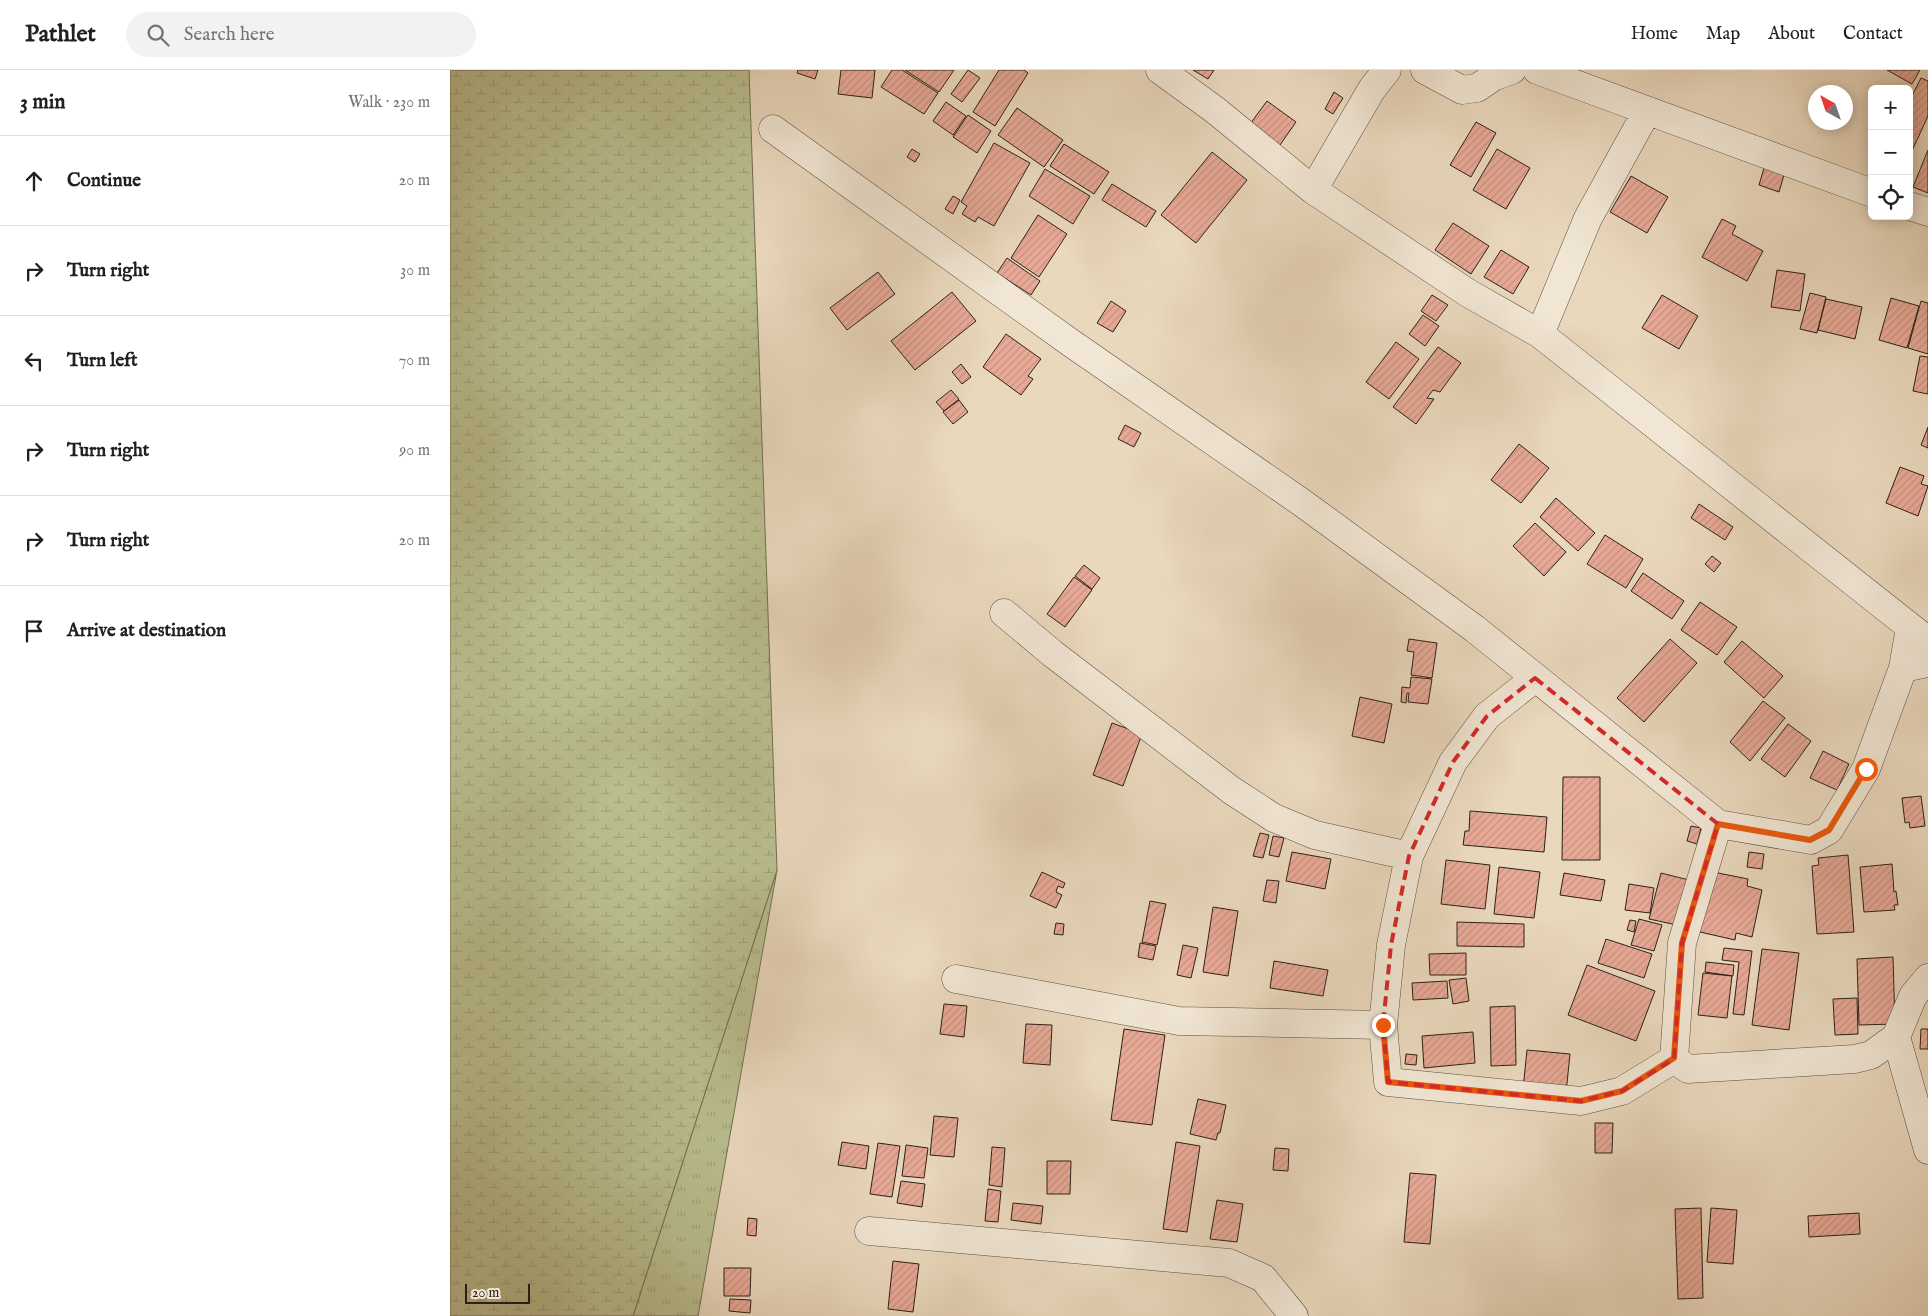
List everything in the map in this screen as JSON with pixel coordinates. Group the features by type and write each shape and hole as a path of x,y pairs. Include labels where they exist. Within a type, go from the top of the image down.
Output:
{"street":[{"path":"773,129 1071,343 1301,502 1475,628 1718,824 1810,840 1829,830 1866,769 1916,665 1919,634 1540,334 1468,293 1313,190 1215,110 1160,70"},
{"path":"1313,190 1372,89 1387,70"},
{"path":"1425,70 1462,90 1477,88 1493,77 1512,70"},
{"path":"1539,70 1868,192"},
{"path":"1540,334 1588,218 1647,111"},
{"path":"1913,207 1928,212"},
{"path":"1004,613 1053,654 1223,784 1274,818 1314,835 1409,856"},
{"path":"1535,678 1487,716 1453,762 1409,856 1391,945 1383,1025 1388,1082 1581,1101 1622,1091 1674,1058"},
{"path":"1674,1058 1682,943 1718,824"},
{"path":"1674,1058 1688,1069 1856,1059 1871,1055 1896,1037 1913,996 1928,978"},
{"path":"956,979 1179,1021 1383,1025"},
{"path":"1896,1037 1928,1150"},
{"path":"869,1231 1229,1263 1263,1278 1294,1316"}],"highlighted area":[{"path":"1535,678 1718,824 1682,943 1674,1059 1622,1091 1581,1101 1388,1082 1383,1025 1391,945 1409,856 1453,762 1487,716"}],"green space":[{"path":"450,70 749,70 777,870 633,1316 450,1316"},
{"path":"777,870 698,1316 633,1316"}],"building":[{"path":"798,70 818,70 815,79 797,73"},
{"path":"841,70 875,70 872,98 838,94"},
{"path":"892,70 902,70 938,93 924,114 881,87"},
{"path":"905,70 954,70 939,92"},
{"path":"968,70 980,78 962,102 951,94"},
{"path":"999,70 1024,70 1028,73 995,126 973,112"},
{"path":"1193,70 1214,70 1208,79"},
{"path":"1887,70 1920,70 1912,84"},
{"path":"1921,78 1928,81 1928,116 1913,148 1913,130 1913,94"},
{"path":"1334,92 1343,98 1333,114 1325,109"},
{"path":"1267,101 1296,122 1280,145 1250,124"},
{"path":"946,102 966,116 953,135 933,121"},
{"path":"1017,108 1063,140 1044,167 998,135"},
{"path":"968,115 991,131 977,153 953,137"},
{"path":"1476,122 1496,133 1471,177 1450,165"},
{"path":"994,143 1030,163 994,226 978,217 975,222 962,214 967,206 961,202"},
{"path":"1064,144 1109,172 1094,194 1050,166"},
{"path":"912,149 920,154 915,162 907,157"},
{"path":"1497,149 1530,168 1506,209 1473,190"},
{"path":"1928,150 1928,193 1913,187"},
{"path":"1212,152 1247,180 1196,243 1161,215"},
{"path":"1764,168 1784,175 1779,192 1759,185"},
{"path":"1045,169 1090,196 1073,224 1029,196"},
{"path":"1631,176 1668,197 1647,233 1610,212"},
{"path":"1112,184 1156,211 1146,227 1102,200"},
{"path":"953,196 960,200 953,214 945,209"},
{"path":"1038,215 1067,234 1039,277 1011,258"},
{"path":"1722,219 1736,226 1732,234 1763,251 1747,281 1702,257"},
{"path":"1453,223 1489,246 1471,274 1435,250"},
{"path":"1501,250 1529,267 1513,294 1484,277"},
{"path":"1007,258 1040,281 1031,295 997,273"},
{"path":"1777,270 1805,274 1800,311 1771,307"},
{"path":"878,272 895,294 847,330 830,308"},
{"path":"952,292 976,321 915,370 891,341"},
{"path":"1810,293 1826,297 1817,333 1800,329"},
{"path":"1432,295 1448,305 1436,321 1421,311"},
{"path":"1662,295 1698,316 1679,349 1642,328"},
{"path":"1891,298 1919,306 1907,348 1879,340"},
{"path":"1826,299 1862,307 1855,339 1818,330"},
{"path":"1111,301 1126,311 1113,332 1097,323"},
{"path":"1921,301 1928,303 1928,354 1908,348"},
{"path":"1423,315 1439,326 1425,346 1409,334"},
{"path":"1006,334 1041,359 1028,376 1033,379 1021,395 983,367"},
{"path":"1396,342 1419,359 1389,399 1366,382"},
{"path":"1438,347 1461,363 1440,392 1433,390 1427,398 1434,399 1416,424 1393,407"},
{"path":"1920,356 1928,357 1928,394 1913,391"},
{"path":"961,364 971,377 962,384 952,372"},
{"path":"951,390 959,399 944,411 936,402"},
{"path":"959,400 968,412 953,424 943,412"},
{"path":"1125,425 1141,433 1134,447 1118,439"},
{"path":"1928,427 1928,448 1921,445"},
{"path":"1519,444 1549,468 1521,503 1491,480"},
{"path":"1900,467 1924,476 1921,484 1928,486 1918,516 1886,503"},
{"path":"1556,498 1595,533 1578,551 1540,517"},
{"path":"1699,504 1733,527 1725,540 1691,518"},
{"path":"1535,523 1566,552 1544,576 1513,546"},
{"path":"1605,535 1643,559 1626,588 1587,564"},
{"path":"1712,556 1721,563 1714,572 1705,564"},
{"path":"1084,565 1100,578 1092,589 1075,576"},
{"path":"1643,573 1684,601 1672,619 1631,591"},
{"path":"1074,577 1092,590 1065,627 1047,614"},
{"path":"1700,602 1737,627 1717,655 1681,630"},
{"path":"1409,639 1437,643 1432,678 1411,675 1414,652 1407,651"},
{"path":"1670,639 1697,663 1644,722 1617,698"},
{"path":"1742,641 1783,676 1764,698 1724,662"},
{"path":"1411,677 1432,679 1428,704 1408,702 1409,693 1407,693 1406,703 1401,702 1402,687 1410,688"},
{"path":"1360,697 1392,704 1384,743 1352,736"},
{"path":"1763,701 1785,718 1750,761 1730,742"},
{"path":"1112,723 1142,734 1123,786 1093,775"},
{"path":"1788,724 1811,741 1785,777 1761,759"},
{"path":"1823,751 1849,764 1837,790 1810,778"},
{"path":"1563,777 1600,777 1600,860 1562,860"},
{"path":"1921,796 1925,826 1910,828 1909,822 1905,823 1902,798"},
{"path":"1470,811 1547,817 1544,852 1463,845 1465,831 1469,831"},
{"path":"1691,826 1701,828 1697,844 1687,841"},
{"path":"1260,833 1269,835 1263,858 1253,856"},
{"path":"1273,836 1284,838 1279,857 1269,855"},
{"path":"1292,852 1331,859 1325,889 1286,881"},
{"path":"1749,852 1764,854 1762,869 1747,867"},
{"path":"1848,855 1854,932 1817,934 1812,866 1819,865 1818,858"},
{"path":"1446,860 1490,865 1485,909 1441,904"},
{"path":"1892,864 1894,892 1896,891 1898,905 1894,905 1895,910 1864,912 1860,867"},
{"path":"1499,867 1540,872 1534,918 1494,914"},
{"path":"1042,872 1065,883 1063,888 1058,886 1056,892 1062,895 1056,908 1030,896"},
{"path":"1713,872 1748,879 1747,886 1762,890 1752,937 1736,933 1735,940 1700,932"},
{"path":"1564,873 1605,880 1601,901 1560,895"},
{"path":"1661,873 1689,880 1677,925 1649,919"},
{"path":"1267,880 1279,881 1276,903 1263,901"},
{"path":"1629,884 1654,888 1650,913 1625,910"},
{"path":"1150,901 1166,904 1157,945 1142,942"},
{"path":"1213,907 1238,911 1228,976 1203,972"},
{"path":"1639,919 1662,925 1654,951 1631,945"},
{"path":"1630,920 1636,921 1634,932 1627,930"},
{"path":"1457,922 1524,924 1524,947 1457,946"},
{"path":"1056,923 1064,924 1063,935 1054,934"},
{"path":"1606,939 1652,954 1644,978 1598,963"},
{"path":"1140,943 1156,946 1153,960 1138,957"},
{"path":"1183,945 1198,948 1191,978 1177,975"},
{"path":"1724,948 1752,951 1744,1015 1733,1014 1739,962 1722,960"},
{"path":"1762,949 1799,953 1789,1030 1752,1025"},
{"path":"1466,953 1466,975 1430,975 1429,954"},
{"path":"1893,957 1895,1024 1859,1025 1857,959"},
{"path":"1274,961 1328,970 1323,996 1270,988"},
{"path":"1706,962 1734,965 1733,976 1705,972"},
{"path":"1587,965 1655,991 1636,1041 1568,1015"},
{"path":"1703,973 1732,976 1727,1018 1698,1015"},
{"path":"1466,978 1469,1001 1453,1004 1449,980"},
{"path":"1447,981 1448,998 1413,1000 1412,983"},
{"path":"1857,998 1858,1034 1835,1035 1833,999"},
{"path":"944,1004 967,1006 964,1037 940,1034"},
{"path":"1515,1006 1516,1065 1491,1066 1490,1007"},
{"path":"1026,1024 1052,1025 1050,1065 1023,1063"},
{"path":"1124,1029 1165,1035 1152,1125 1111,1120"},
{"path":"1921,1029 1928,1029 1928,1049 1920,1049"},
{"path":"1473,1032 1475,1063 1424,1068 1422,1036"},
{"path":"1527,1050 1570,1054 1566,1093 1523,1089"},
{"path":"1406,1054 1417,1055 1416,1065 1405,1064"},
{"path":"1198,1099 1226,1105 1220,1133 1218,1133 1216,1140 1190,1134"},
{"path":"934,1116 958,1118 954,1157 930,1155"},
{"path":"1595,1123 1613,1123 1612,1153 1595,1153"},
{"path":"842,1142 869,1146 866,1169 838,1165"},
{"path":"1176,1142 1200,1146 1187,1232 1163,1229"},
{"path":"878,1143 900,1146 892,1197 870,1194"},
{"path":"906,1145 928,1148 924,1178 902,1176"},
{"path":"992,1147 1005,1148 1002,1187 989,1185"},
{"path":"1275,1148 1289,1149 1288,1171 1273,1170"},
{"path":"1047,1161 1071,1161 1070,1194 1047,1194"},
{"path":"1410,1173 1436,1175 1430,1244 1404,1242"},
{"path":"901,1181 925,1184 922,1207 897,1203"},
{"path":"988,1189 1001,1191 998,1222 985,1221"},
{"path":"1217,1200 1243,1204 1237,1242 1210,1239"},
{"path":"1013,1203 1043,1206 1041,1224 1011,1220"},
{"path":"1701,1208 1703,1298 1678,1299 1675,1209"},
{"path":"1711,1208 1737,1210 1733,1264 1707,1262"},
{"path":"1859,1213 1860,1234 1809,1237 1808,1216"},
{"path":"748,1218 757,1219 756,1236 747,1235"},
{"path":"893,1261 919,1264 913,1312 888,1309"},
{"path":"724,1268 751,1268 750,1296 724,1296"},
{"path":"730,1299 751,1300 750,1313 729,1311"}],"route":[{"path":"1383,1025 1388,1082 1581,1101 1622,1091 1674,1058 1682,943 1718,824 1810,840 1821,836 1829,830 1866,769"}]}
